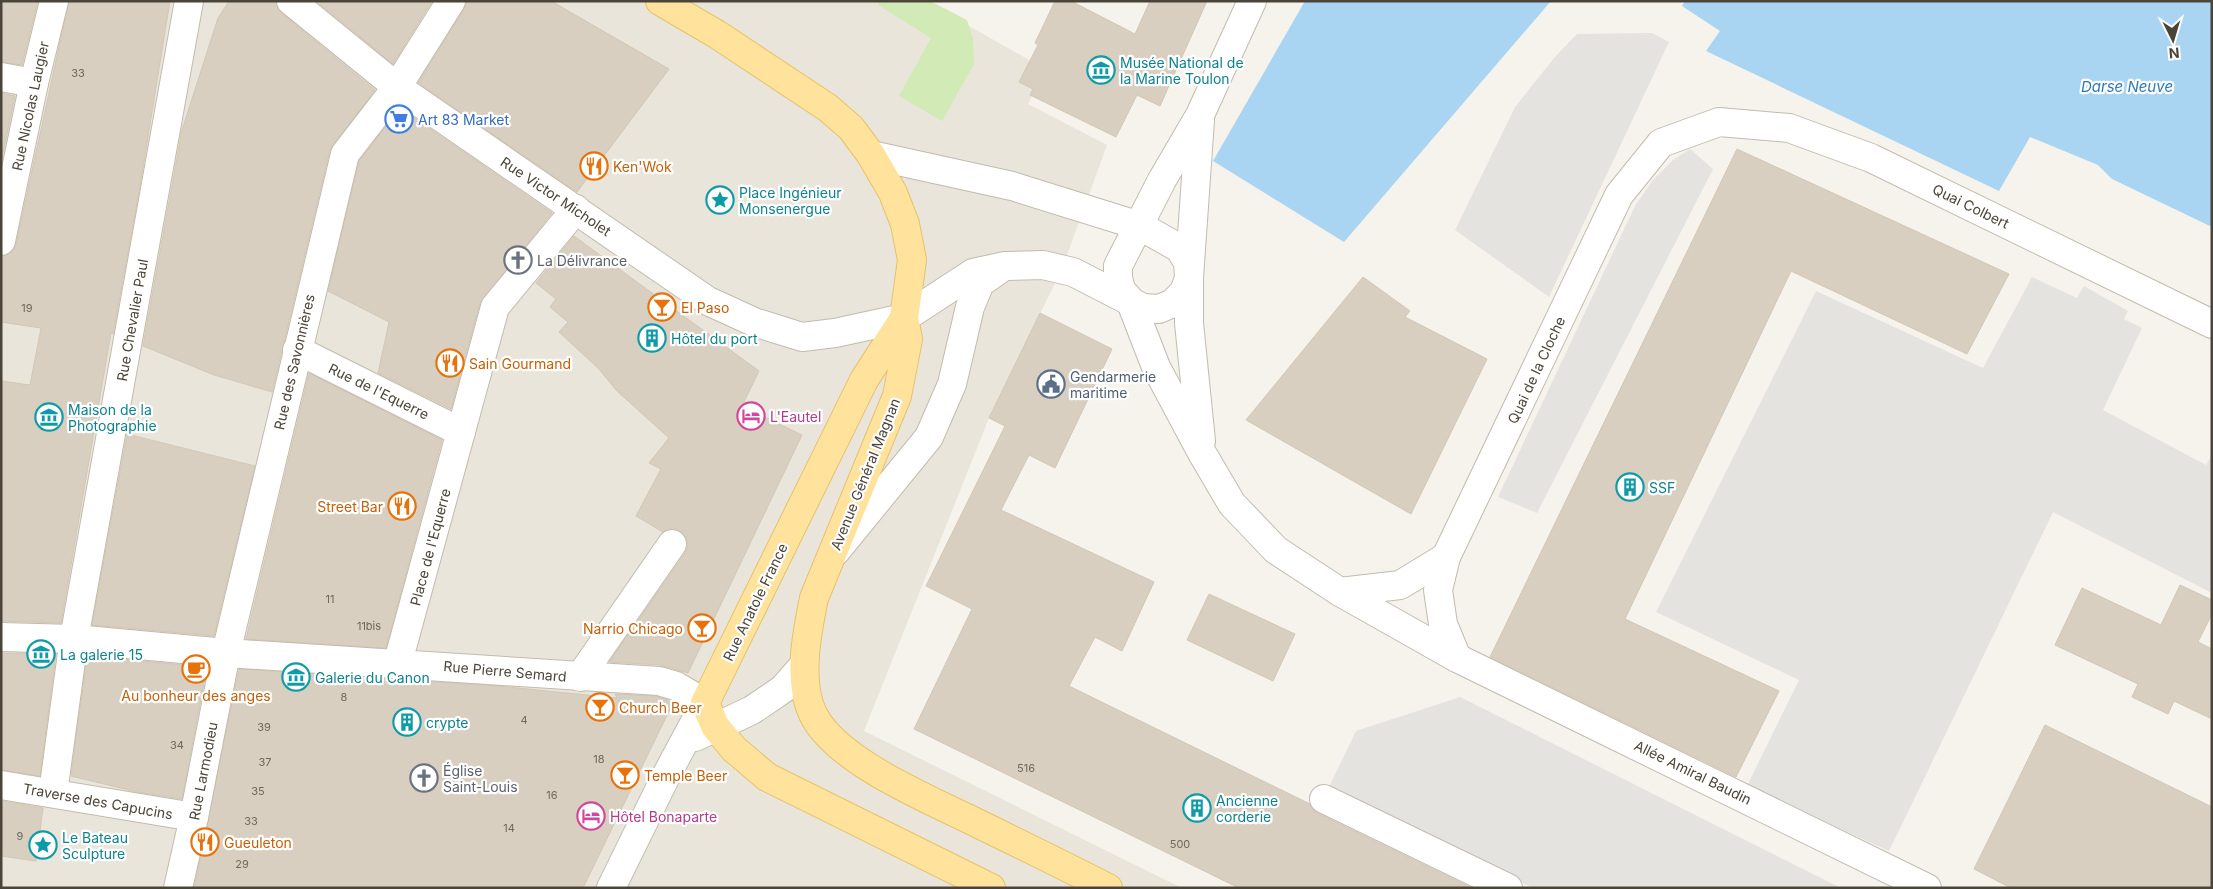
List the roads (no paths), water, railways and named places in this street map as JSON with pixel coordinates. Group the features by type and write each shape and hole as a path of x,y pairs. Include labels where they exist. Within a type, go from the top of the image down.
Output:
{"main road":[{"name":"Avenue Général Magnan","path":"660,1 718,35 828,108 851,128 871,154 893,193 905,224 912,260 904,318 908,339 897,396 814,598 806,634 804,665 806,687 812,714 827,734 846,750 886,777 1108,888"},
{"name":"Rue Anatole France","path":"710,714 864,380 904,318"},
{"path":"710,714 734,749 767,777 991,888"}],"street":[{"name":"Rue Nicolas Laugier","path":"1,241 34,84 54,1"},
{"name":"Rue Chevalier Paul","path":"53,793 74,638 189,1"},
{"name":"Rue Victor Micholet","path":"291,1 397,87 708,302 754,322 802,337 835,334 904,318"},
{"name":"Rue des Savonnières","path":"226,653 345,154 397,87 451,1"},
{"path":"1130,300 1121,290 1118,278 1118,266 1123,253 1140,226 1162,180 1200,115 1252,1"},
{"path":"1,76 34,84"},
{"path":"904,318 973,273 1005,266 1043,265 1073,272 1143,308 1158,309 1173,303 1184,292 1189,278 1200,115"},
{"name":"Quai Colbert","path":"1719,122 1789,128 1871,158 2212,324"},
{"name":"Quai de la Cloche","path":"1457,658 1443,624 1438,590 1446,557 1619,195 1661,144 1719,122"},
{"path":"871,154 1012,186 1083,207 1140,226 1179,248 1188,262 1189,323 1202,452"},
{"name":"Place de l'Equerre","path":"398,662 495,307 576,209"},
{"path":"1123,253 1134,242 1150,237 1166,239"},
{"path":"831,558 929,436 952,384 970,307 980,283 1005,266"},
{"name":"Allée Amiral Baudin","path":"1130,300 1156,367 1232,504 1276,550 1340,592 1457,658 1927,888"},
{"name":"Rue de l'Equerre","path":"297,350 461,432"},
{"path":"580,677 672,544"},
{"path":"1340,592 1400,585 1446,557"},
{"name":"Rue Pierre Semard","path":"1,637 74,638 226,653 398,662 580,677 659,681 676,686 710,714"},
{"name":"Rue Larmodieu","path":"178,888 226,653"},
{"path":"710,714 752,710 783,689 804,665"},
{"name":"Rue Anatole France","path":"611,888 683,744 710,714"},
{"name":"Traverse des Capucins","path":"1,785 194,817"},
{"path":"1324,799 1508,888"}],"water":[{"path":"1305,1 1551,1 1344,242 1213,161"},
{"name":"Darse Neuve","path":"1685,1 2212,1 2212,227 2112,179 2098,165 2030,137 1999,191 1706,51 1720,31 1682,6"}],"place":[{"name":"Musée National de la Marine Toulon","path":"1101,70"},
{"name":"Art 83 Market","path":"399,119"},
{"name":"Ken'Wok","path":"594,166"},
{"name":"Place Ingénieur Monsenergue","path":"720,200"},
{"name":"La Délivrance","path":"518,260"},
{"name":"El Paso","path":"662,307"},
{"name":"Hôtel du port","path":"652,338"},
{"name":"Sain Gourmand","path":"450,363"},
{"name":"Gendarmerie maritime","path":"1051,384"},
{"name":"L'Eautel","path":"751,416"},
{"name":"Maison de la Photographie","path":"49,417"},
{"name":"SSF","path":"1630,487"},
{"name":"Street Bar","path":"402,506"},
{"name":"Narrio Chicago","path":"702,628"},
{"name":"La galerie 15","path":"41,654"},
{"name":"Au bonheur des anges","path":"196,669"},
{"name":"Galerie du Canon","path":"296,677"},
{"name":"Church Beer","path":"600,707"},
{"name":"crypte","path":"407,722"},
{"name":"Temple Beer","path":"625,775"},
{"name":"Église Saint-Louis","path":"424,778"},
{"name":"Ancienne corderie","path":"1197,808"},
{"name":"Hôtel Bonaparte","path":"591,816"},
{"name":"Gueuleton","path":"205,842"},
{"name":"Le Bateau Sculpture","path":"43,845"}]}
